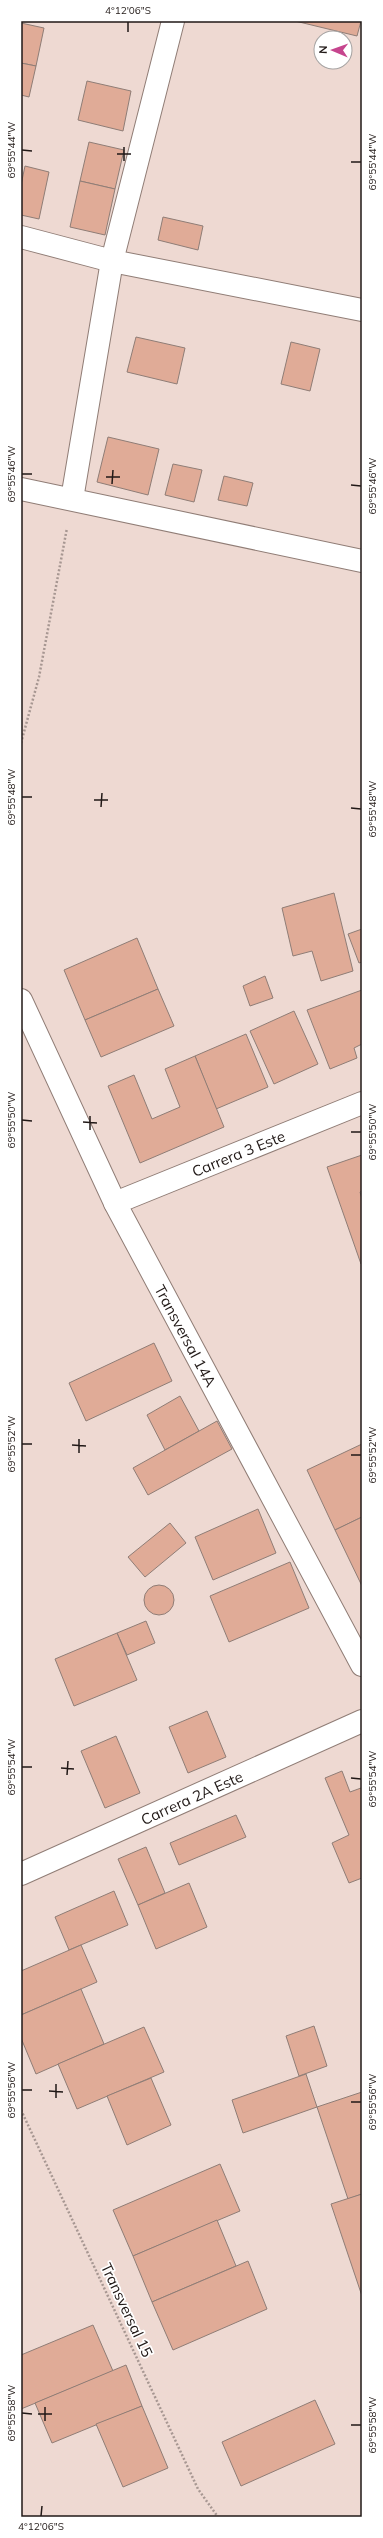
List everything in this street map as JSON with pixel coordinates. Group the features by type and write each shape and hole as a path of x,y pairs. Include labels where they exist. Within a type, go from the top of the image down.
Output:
{"street":[{"path":"72,499 112,261 173,21"},
{"path":"21,237 112,261 362,310"},
{"path":"21,489 362,561"},
{"name":"Transversal 14A","path":"21,1000 115,1204 362,1665"},
{"name":"Carrera 3 Este","path":"115,1204 362,1103"},
{"name":"Carrera 2A Este","path":"21,1874 362,1721"}],"path":[{"path":"21,743 39,677 72,499"},
{"name":"Transversal 15","path":"21,2110 198,2489 218,2517"}],"building":[{"path":"295,21 361,21 357,36 353,35 353,30 332,30"},
{"path":"21,23 44,28 36,66 21,63"},
{"path":"21,63 36,66 29,97 21,95"},
{"path":"87,81 131,91 123,131 78,120"},
{"path":"89,142 124,150 115,189 80,181"},
{"path":"25,166 49,172 39,219 21,215 21,185"},
{"path":"80,181 115,189 105,235 70,227"},
{"path":"163,217 203,226 198,250 158,240"},
{"path":"136,337 185,348 177,384 127,372"},
{"path":"291,342 320,349 310,391 281,384"},
{"path":"108,437 159,449 148,495 97,482"},
{"path":"173,464 202,470 194,502 165,495"},
{"path":"224,476 253,483 247,506 218,500"},
{"path":"334,893 353,971 321,981 312,951 293,956 282,908"},
{"path":"362,929 362,962 359,963 348,934"},
{"path":"137,938 158,989 85,1020 64,970"},
{"path":"265,976 273,998 250,1006 243,986"},
{"path":"158,989 174,1026 101,1057 85,1020"},
{"path":"362,990 362,1044 354,1048 357,1058 330,1069 307,1010"},
{"path":"294,1011 318,1064 274,1084 250,1031"},
{"path":"246,1034 268,1087 216,1109 195,1056"},
{"path":"195,1056 224,1127 140,1163 108,1086 134,1075 152,1119 180,1107 165,1069"},
{"path":"362,1155 362,1191 360,1192 362,1199 361,1264 327,1167"},
{"path":"154,1343 172,1381 86,1421 69,1383"},
{"path":"180,1396 199,1431 165,1450 147,1415"},
{"path":"217,1421 232,1449 148,1495 133,1468"},
{"path":"362,1444 362,1517 335,1530 307,1470"},
{"path":"258,1509 276,1553 213,1580 195,1537"},
{"path":"362,1517 362,1586 335,1530"},
{"path":"170,1523 186,1543 145,1577 128,1557"},
{"path":"290,1562 309,1608 229,1642 210,1596"},
{"path":"159,1585 165,1586 173,1594 173,1606 165,1614 159,1615 153,1614 145,1606 144,1600 145,1594 153,1586"},
{"path":"146,1621 155,1643 127,1655 117,1633"},
{"path":"117,1633 137,1680 74,1706 55,1659"},
{"path":"207,1711 226,1757 188,1773 169,1727"},
{"path":"116,1736 140,1793 105,1808 81,1751"},
{"path":"342,1771 350,1792 361,1788 362,1790 362,1878 349,1883 332,1843 349,1835 325,1778"},
{"path":"236,1815 246,1837 179,1865 170,1843"},
{"path":"146,1847 165,1893 138,1905 118,1859"},
{"path":"189,1883 207,1927 156,1949 138,1905"},
{"path":"114,1891 128,1925 69,1950 55,1917"},
{"path":"81,1945 97,1982 21,2015 21,1971"},
{"path":"81,1989 104,2044 36,2074 21,2038 21,2015"},
{"path":"314,2026 327,2066 299,2076 286,2036"},
{"path":"144,2027 164,2072 77,2109 58,2064"},
{"path":"306,2074 317,2107 243,2133 232,2100"},
{"path":"151,2078 171,2125 127,2145 107,2096"},
{"path":"362,2092 362,2194 348,2199 317,2107"},
{"path":"220,2164 240,2211 133,2256 113,2210"},
{"path":"362,2194 362,2296 331,2204"},
{"path":"217,2220 236,2266 152,2302 133,2256"},
{"path":"248,2261 267,2309 173,2350 152,2302"},
{"path":"93,2325 113,2371 21,2409 21,2355"},
{"path":"126,2365 142,2406 52,2443 35,2403"},
{"path":"315,2400 335,2444 241,2486 222,2442"},
{"path":"142,2406 168,2468 123,2487 96,2424"}]}
